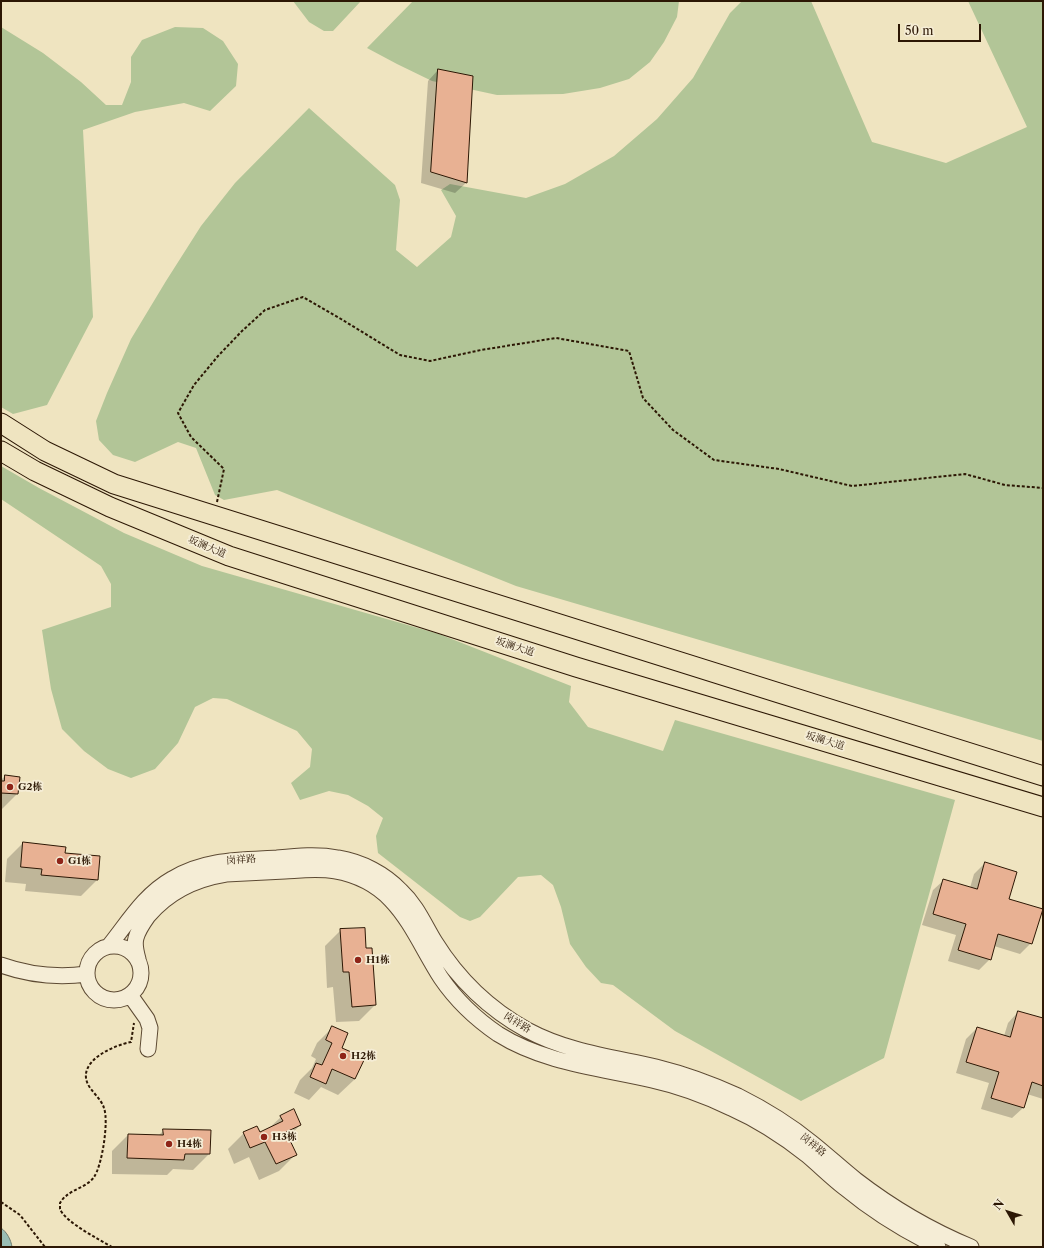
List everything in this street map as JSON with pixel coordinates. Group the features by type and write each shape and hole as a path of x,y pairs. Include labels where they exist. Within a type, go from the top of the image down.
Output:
{"main road":[{"path":"1,424 45,451 114,484 1043,776"},
{"name":"坂澜大道","path":"1,451 35,471 110,507 229,556 576,667 1043,807"}],"street":[{"name":"岗祥路","path":"109,946 135,911 153,892 175,877 198,866 224,861 312,856 339,858 353,861 378,872 400,889 418,910 433,939 455,970 481,998 511,1021 562,1046 683,1075 711,1084 738,1096 790,1126 854,1179 894,1207 936,1232 971,1247"},
{"name":"岗祥路","path":"138,959 135,949 139,928 153,910 162,902 181,888 192,883 226,874 312,869 337,871 349,874 371,884 391,899 406,918 450,990 472,1014 498,1034 517,1044 542,1054 593,1068 679,1087 732,1108 782,1137 805,1154 846,1189 887,1219 938,1247"},
{"path":"109,946 126,948 138,959 141,969 137,987 130,994 121,999 112,1000 102,997 94,992 89,984 87,974 88,964 92,956 100,949 109,946"},
{"path":"1,965 20,971 42,975 72,976 87,974"},
{"path":"130,994 147,1019 150,1028 148,1049"}],"path":[{"path":"217,504 224,469 191,437 178,413 194,385 218,356 242,331 265,310 303,297 400,355 430,361 482,350 556,338 629,351 643,398 673,430 714,460 779,469 852,486 965,474 1005,485 1043,488"},
{"path":"112,1247 83,1230 65,1217 60,1209 60,1203 65,1196 78,1190 94,1177 99,1164 104,1142 104,1108 96,1094 87,1083 86,1074 89,1064 100,1054 120,1044 132,1042"},
{"path":"1,1202 20,1215 45,1247"}],"green space":[{"path":"293,1 361,1 333,31 324,31 309,22"},
{"path":"413,1 679,1 677,17 664,42 650,62 629,79 600,88 563,94 497,95 432,81 367,48"},
{"path":"742,1 811,1 872,142 946,163 1027,127 968,1 1043,1 1043,741 516,586 277,490 224,500 215,495 196,448 178,442 135,462 113,455 99,440 96,421 107,393 131,339 166,281 201,226 235,183 309,108 395,185 400,200 396,250 417,267 451,237 456,216 441,190 450,184 526,198 565,184 614,156 657,119 693,78 730,13"},
{"path":"1,27 43,53 81,82 106,105 122,105 131,82 131,57 142,40 175,27 203,28 223,41 238,64 236,86 210,111 184,103 135,112 83,130 93,317 47,405 13,414 1,407"},
{"path":"1,466 124,533 202,566 439,634 571,686 569,702 588,727 663,751 675,720 955,800 884,1058 801,1101 675,1031 613,985 601,983 586,967 570,944 561,907 553,885 541,875 518,877 480,917 470,921 460,917 378,853 376,836 383,818 368,806 348,795 329,791 300,800 291,783 310,767 312,749 297,731 227,699 213,698 195,707 178,743 155,769 131,778 108,769 84,751 62,729 51,689 42,630 111,607 111,584 101,566 1,499"}],"water":[{"path":"1,1228 8,1236 12,1247 1,1247"}],"building":[{"path":"438,69 473,76 467,183 431,172"},
{"name":"G2栋","path":"5,775 20,777 18,794 1,793 1,781 4,781"},
{"name":"G1栋","path":"23,842 66,847 65,853 100,856 98,880 41,875 42,869 21,867"},
{"path":"985,862 1017,872 1009,899 1043,909 1032,944 998,934 991,960 958,950 966,924 933,914 943,879 977,889"},
{"name":"H1栋","path":"365,928 366,948 372,948 376,1005 352,1007 349,972 343,972 340,929"},
{"path":"1018,1011 1043,1018 1043,1086 1032,1082 1024,1108 991,1098 999,1072 966,1062 977,1027 1010,1037"},
{"name":"H2栋","path":"332,1026 348,1033 342,1048 365,1058 355,1079 332,1069 326,1084 310,1077 316,1063 322,1065 332,1043 326,1040"},
{"name":"H3栋","path":"294,1109 301,1125 286,1132 297,1155 276,1164 265,1142 250,1148 243,1132 257,1126 260,1132 283,1121 280,1116"},
{"name":"H4栋","path":"163,1129 211,1130 210,1154 185,1154 184,1160 127,1158 128,1134 163,1135"}],"place":[{"name":"G2栋","path":"10,787"},
{"name":"G1栋","path":"60,861"},
{"name":"H1栋","path":"358,960"},
{"name":"H2栋","path":"343,1056"},
{"name":"H3栋","path":"264,1137"},
{"name":"H4栋","path":"169,1144"}]}
